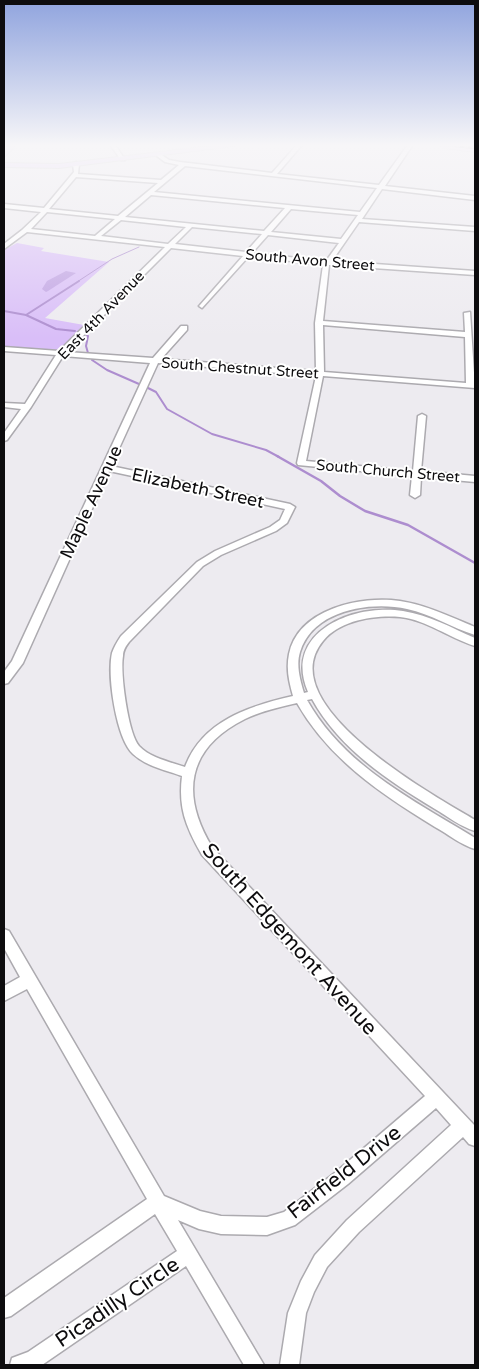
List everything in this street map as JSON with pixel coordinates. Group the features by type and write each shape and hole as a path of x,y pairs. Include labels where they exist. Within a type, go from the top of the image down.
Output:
{"street":[{"path":"4,247 26,230 44,210 342,241"},
{"path":"97,237 130,210"},
{"path":"202,306 286,210"},
{"path":"319,210 362,214"},
{"path":"320,374 319,323 322,288 327,263 365,210"},
{"path":"357,220 475,229"},
{"name":"East 4th Avenue","path":"4,438 27,407 61,354 191,225"},
{"name":"South Avon Street","path":"26,230 327,263 475,273"},
{"path":"468,313 473,386"},
{"path":"319,323 469,335"},
{"name":"Maple Avenue","path":"4,680 17,663 155,361 184,328"},
{"name":"South Chestnut Street","path":"4,349 473,386"},
{"name":"South Church Street","path":"320,374 301,463 475,479"},
{"path":"4,405 27,407"},
{"path":"415,494 422,416"},
{"name":"Elizabeth Street","path":"106,468 290,507 284,521 273,529 218,553 200,564 125,639 120,647 117,667 124,722 131,744 144,756 188,773"},
{"path":"475,631 422,609 398,604 360,605 331,613 310,626 295,647 292,662 293,676 301,698 319,729 357,768 475,844"},
{"path":"475,642 429,622 401,614 379,613 352,618 328,629 314,643 308,665 308,678 315,694 332,722 361,751 396,778 475,826"},
{"name":"South Edgemont Avenue","path":"315,694 250,712 228,723 207,740 194,757 188,773 186,804 195,832 207,851 475,1138"},
{"path":"4,935 188,1254 255,1365"},
{"path":"4,994 29,980"},
{"name":"Fairfield Drive","path":"158,1202 199,1220 221,1225 267,1226 289,1219 342,1178 436,1098"},
{"path":"290,1365 297,1313 306,1287 320,1261 353,1226 462,1126"},
{"path":"4,1309 158,1202"},
{"name":"Picadilly Circle","path":"20,1365 33,1360 188,1254"}],"shaded area":[{"path":"17,243 44,248 41,251 109,262 45,318 84,325 59,351 4,347 4,250"},
{"path":"66,271 76,273 46,292 42,289 47,281"}],"waterway":[{"path":"77,282 112,259 139,247"},
{"path":"26,315 79,281"},
{"path":"4,311 26,315"},
{"path":"26,315 56,329 75,331"},
{"path":"86,334 88,336 86,346 88,353"},
{"path":"92,360 107,370 139,384"},
{"path":"148,388 156,392 167,409 212,434 266,450 279,457"},
{"path":"277,456 321,481 340,496 365,511 408,525 475,563"}]}
